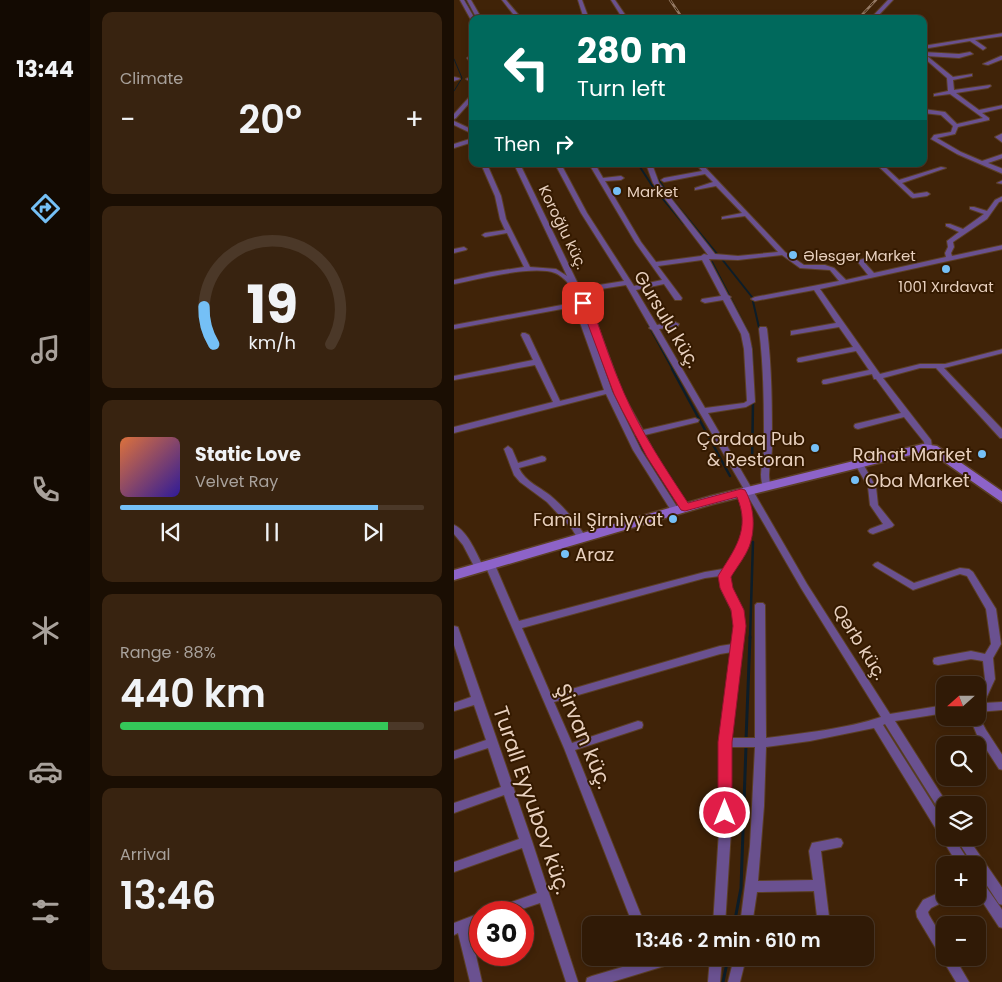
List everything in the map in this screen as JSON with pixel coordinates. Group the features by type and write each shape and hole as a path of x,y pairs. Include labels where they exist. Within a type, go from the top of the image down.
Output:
{"street":[{"path":"462,0 470,15"},
{"path":"469,0 478,15"},
{"path":"504,0 517,15"},
{"path":"580,0 586,15"},
{"path":"613,0 623,15"},
{"path":"876,15 891,0"},
{"path":"927,47 1002,34"},
{"path":"971,40 984,48"},
{"path":"986,64 1001,53"},
{"path":"927,54 959,56 970,54"},
{"path":"927,58 951,79 951,92"},
{"path":"951,79 970,76"},
{"path":"936,95 988,86"},
{"path":"933,138 952,133 956,126 987,118 951,92"},
{"path":"454,108 464,96"},
{"path":"454,117 469,100"},
{"path":"978,112 1002,106"},
{"path":"927,111 943,113 956,126"},
{"path":"454,124 469,130"},
{"path":"1001,143 998,137 1002,135"},
{"path":"927,137 1002,172"},
{"path":"454,146 469,141"},
{"path":"982,163 1002,156"},
{"path":"485,167 498,196 503,219 508,231 528,269"},
{"name":"Koroğlu küç.","path":"518,167 588,310 619,394 680,509"},
{"name":"Gursulu küç.","path":"560,167 584,213 630,286 703,411 745,492"},
{"path":"594,167 638,242 678,298"},
{"path":"650,167 656,182 709,256 747,343 751,402 746,405 703,411"},
{"path":"702,167 783,254 802,267 825,267 832,269 844,282"},
{"path":"882,167 913,196 927,194"},
{"path":"898,182 943,168"},
{"path":"664,180 707,172"},
{"path":"602,180 622,178"},
{"path":"697,189 718,183"},
{"path":"950,259 948,253 951,246 950,242 989,214 997,201 1002,198"},
{"path":"972,208 989,214"},
{"path":"724,218 746,214"},
{"path":"948,226 964,232"},
{"path":"485,235 508,231"},
{"path":"756,299 1002,248"},
{"path":"454,252 464,249"},
{"path":"655,264 709,256 738,258 783,254"},
{"path":"873,276 860,261 882,254"},
{"path":"454,282 528,269 556,271 577,287 630,286 667,282"},
{"path":"816,288 859,348 875,374 928,442 928,447 1002,499"},
{"path":"705,301 727,298"},
{"path":"454,327 583,303"},
{"name":"Koroğlu küç.","path":"583,303 582,317 608,391 637,450 680,509"},
{"path":"654,328 675,324"},
{"path":"794,333 841,324"},
{"path":"763,328 768,381 768,456 764,479 767,486"},
{"path":"524,334 558,404"},
{"path":"801,360 859,348"},
{"path":"826,382 920,366 939,367 1002,351"},
{"path":"454,378 537,362"},
{"path":"939,367 1002,436"},
{"path":"454,430 608,391"},
{"path":"858,426 906,414"},
{"path":"639,434 695,420"},
{"path":"454,575 680,509 928,447"},
{"path":"508,449 514,467 523,480 550,500 564,514 581,537"},
{"path":"514,467 542,459"},
{"path":"859,464 872,486 876,509 889,525 873,531"},
{"path":"720,916 725,830 725,742 740,618 724,581 726,572 740,554 746,536 748,511 745,492"},
{"name":"Qərb küç.","path":"745,492 804,586 936,817"},
{"name":"Şirvan küç.","path":"454,528 484,566 516,626 569,748 635,916"},
{"path":"878,565 909,589 960,571 966,571 970,574 988,604 992,615 996,644 988,658 990,679 986,688"},
{"path":"516,626 705,575 726,572"},
{"path":"748,916 753,887 762,743 760,605"},
{"name":"Turall Eyyubov küç.","path":"454,630 458,659 478,699 572,982"},
{"path":"548,700 720,650 737,647"},
{"path":"938,661 971,655 988,658"},
{"path":"454,707 478,699"},
{"path":"986,707 1002,706"},
{"path":"725,742 762,743 810,737 882,720 936,711"},
{"name":"Qərb küç.","path":"882,720 936,797"},
{"path":"569,748 638,725"},
{"path":"978,726 1002,766"},
{"path":"454,755 492,742"},
{"path":"454,808 508,789"},
{"path":"454,867 526,841"},
{"path":"823,916 816,847 837,843"},
{"path":"967,846 1002,900"},
{"path":"753,887 819,885"},
{"path":"530,901 544,896"},
{"path":"986,898 1002,923"},
{"path":"936,900 927,904 922,911 923,917 936,938"},
{"path":"458,928 476,982"},
{"path":"592,982 636,966"},
{"path":"714,982 715,966"},
{"path":"734,982 738,966"},
{"path":"953,966 963,982"}],"waterway":[{"path":"465,0 474,15"},
{"path":"454,59 462,78 454,91"},
{"path":"640,167 653,187 684,224"},
{"path":"655,175 674,202 717,254"},
{"path":"721,258 752,297 760,332"},
{"path":"712,262 749,334"},
{"path":"587,317 605,370"},
{"path":"648,324 673,370"},
{"path":"752,347 753,366"},
{"path":"604,369 626,419 673,498"},
{"path":"672,369 730,476"},
{"path":"752,466 753,402"},
{"path":"764,442 764,456"},
{"path":"750,638 753,542"},
{"path":"746,740 750,637"},
{"path":"736,916 741,888 746,746"},
{"path":"901,750 936,807"},
{"path":"960,846 966,856"},
{"path":"723,982 726,966"}],"railway":[{"path":"670,0 680,15"},
{"path":"862,15 876,0"}],"place":[{"name":"Market","path":"617,191"},
{"name":"Ələsgər Market","path":"793,255"},
{"name":"1001 Xırdavat","path":"946,269"},
{"name":"Çardaq Pub & Restoran","path":"815,448"},
{"name":"Rahat Market","path":"982,454"},
{"name":"Oba Market","path":"855,480"},
{"name":"Famil Şirniyyat","path":"673,519"},
{"name":"Araz","path":"565,554"}],"route":[{"path":"583,303 588,310 619,394 635,426 685,508 741,492 748,511 748,525 744,546 724,576 726,588 738,610 740,618 725,742 725,813"}]}
